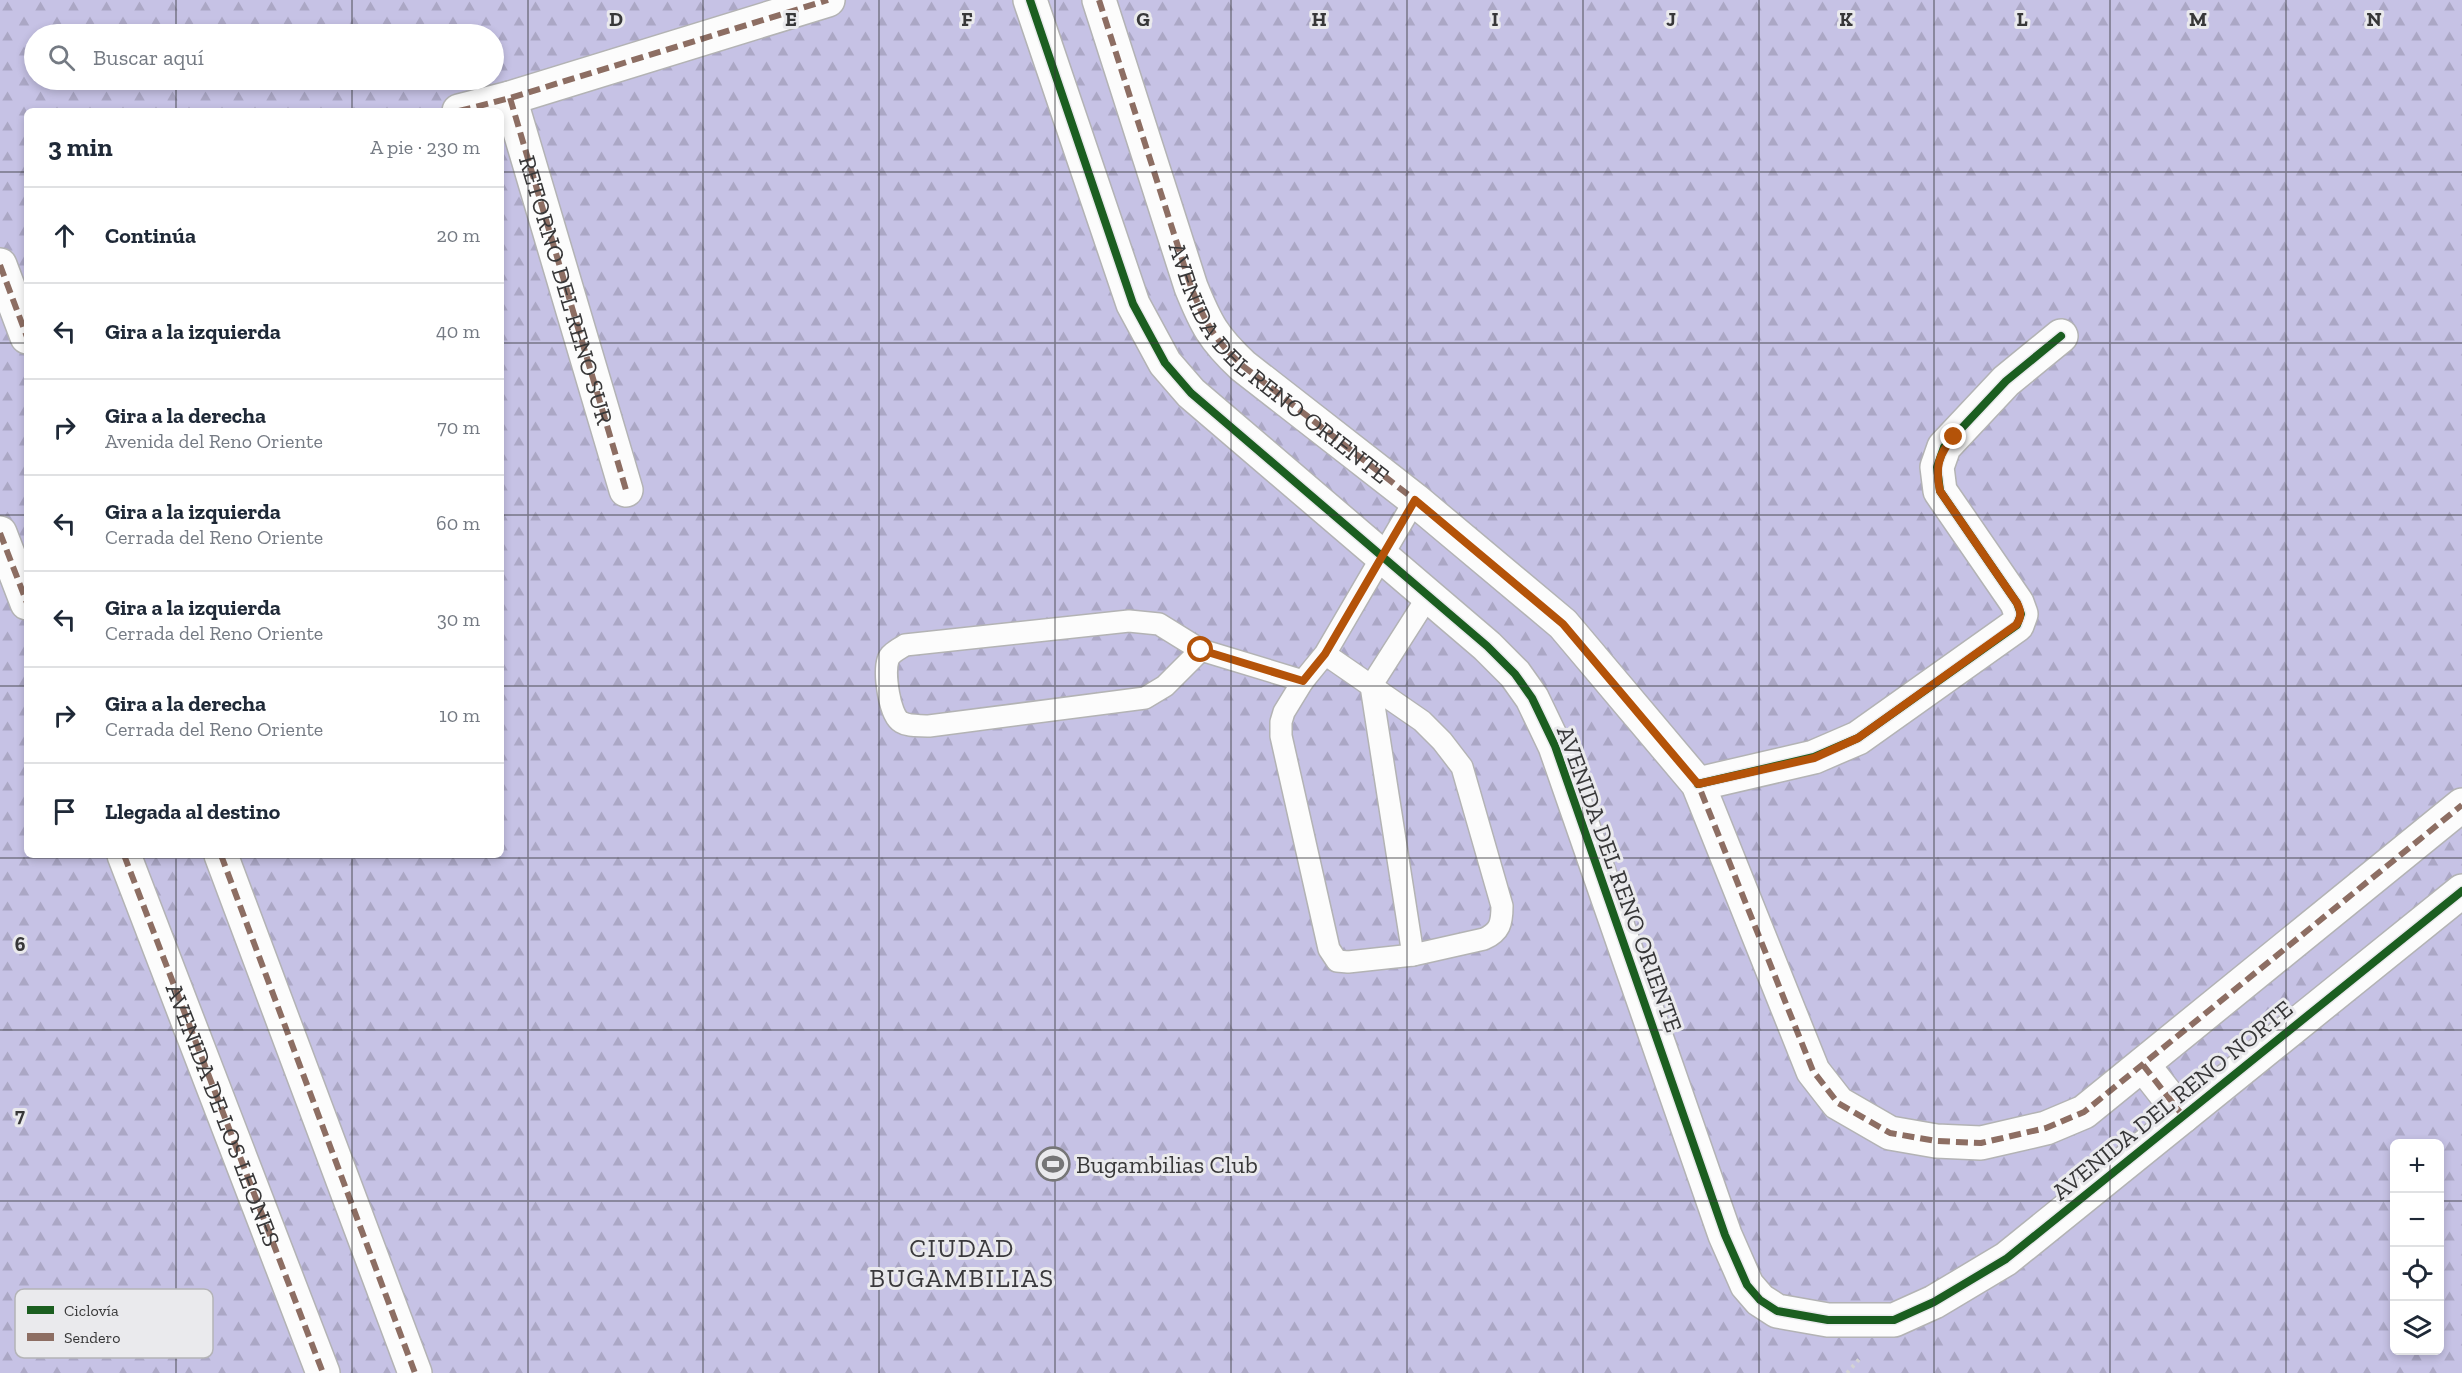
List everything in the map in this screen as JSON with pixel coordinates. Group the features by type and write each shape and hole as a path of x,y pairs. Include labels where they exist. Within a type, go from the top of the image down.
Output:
{"street":[{"path":"471,108 828,0"},
{"name":"AVENIDA DEL RENO ORIENTE","path":"1030,0 1133,304 1165,363 1191,393 1487,646 1515,674 1532,698 1555,746 1725,1235 1747,1285 1760,1300 1777,1311 1828,1320 1894,1320"},
{"name":"AVENIDA DEL RENO ORIENTE","path":"1099,0 1191,287 1207,326 1223,347 1243,366 1415,500 1563,624 1698,784 1813,1071 1838,1103 1890,1133 1936,1142 1981,1143 2046,1128 2084,1112"},
{"name":"RETORNO DEL RENO SUR","path":"510,98 626,490"},
{"path":"0,265 24,329"},
{"path":"1698,784 1814,758 1858,738 2016,625 2021,614 2017,603 1940,491 1937,467 1944,447 2006,381 2061,336"},
{"path":"0,532 24,595"},
{"name":"AVENIDA DEL RENO NORTE","path":"2084,1112 2462,805"},
{"name":"AVENIDA DE LOS LEONES","path":"125,858 323,1373"},
{"path":"222,858 416,1373"},
{"name":"AVENIDA DEL RENO NORTE","path":"1894,1320 1934,1302 2006,1259 2462,891"},
{"path":"2143,1065 2183,1116"}],"lane":[{"path":"1325,654 1422,721 1442,741 1461,767 1502,906 1500,928 1493,935 1413,955 1348,962 1337,961 1329,949 1281,736 1284,712 1303,681 1325,654 1415,500"},
{"path":"1413,955 1371,687 1429,595"},
{"path":"1201,650 1165,686 1145,698 929,726 909,725 900,721 893,713 886,679 888,659 896,650 905,645 1129,621 1159,624 1201,650 1303,681"}],"green space":[{"path":"0,0 2462,0 2462,1373 0,1373"}],"marked path":[{"path":"471,108 828,0"},
{"path":"1099,0 1191,287 1211,330 1243,366 1415,500 1563,624 1698,784 1813,1071 1838,1103 1890,1133 1936,1141 1981,1143 2046,1128 2084,1112 2462,805"},
{"path":"510,98 626,490"},
{"path":"0,265 24,329"},
{"path":"0,533 24,595"},
{"path":"125,858 323,1373"},
{"path":"222,858 415,1373"},
{"path":"2143,1065 2183,1116"}],"cycle path":[{"path":"1030,0 1133,304 1165,363 1191,393 1487,646 1515,674 1532,698 1555,746 1725,1235 1747,1285 1760,1300 1777,1311 1828,1320 1894,1320 1934,1302 2006,1259 2462,891"},
{"path":"1698,784 1814,757 1858,738 2017,625 2021,614 2017,603 1940,491 1937,467 1944,447 2006,381 2061,336"}],"place":[{"name":"Bugambilias Club","path":"1053,1164"}],"district":[{"name":"CIUDAD BUGAMBILIAS","path":"962,1263"}],"route":[{"path":"1201,650 1303,681 1325,654 1415,500 1563,624 1698,784 1814,758 1858,738 2019,621 2021,614 2017,603 1940,491 1937,479 1939,456 1954,437"}]}
